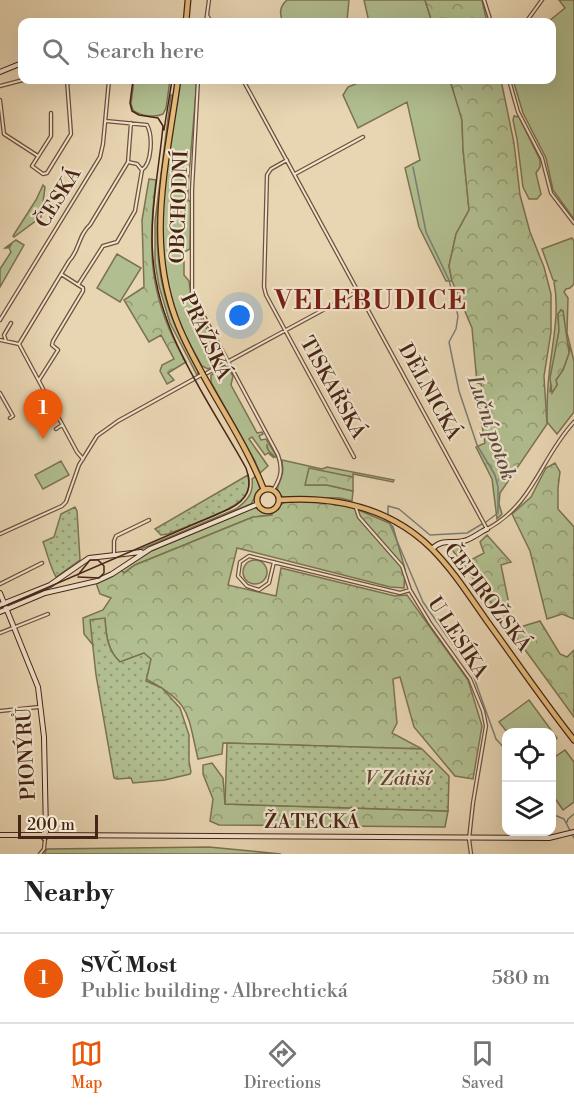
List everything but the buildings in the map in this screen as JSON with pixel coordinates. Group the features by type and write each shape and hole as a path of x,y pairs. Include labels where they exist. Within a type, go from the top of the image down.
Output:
{"main road":[{"path":"186,18 188,0"},
{"name":"PRAŽSKÁ","path":"177,84 161,209 160,255 166,289 174,315 252,460 264,490"},
{"path":"264,490 273,490 279,500 277,506 265,510 258,504 258,496 264,490"},
{"name":"ČEPIROŽSKÁ","path":"279,500 315,499 356,505 403,526 432,549 574,740"}],"street":[{"path":"207,18 208,0"},
{"path":"484,0 490,18"},
{"path":"529,18 542,0"},
{"path":"0,72 18,65"},
{"path":"0,86 18,81"},
{"path":"51,113 51,136 32,166 42,174 47,173 71,134 67,84"},
{"name":"ČESKÁ","path":"0,320 97,162 102,151 110,84"},
{"name":"OBCHODNÍ","path":"198,84 192,190 191,285 195,301 280,459 281,476 273,490"},
{"name":"DĚLNICKÁ","path":"245,84 487,529"},
{"path":"510,84 518,112 542,158 551,193 574,223"},
{"path":"0,100 4,134 38,156"},
{"path":"78,285 103,246 117,242 132,216 137,203 142,171 148,165 150,130 147,125 105,121"},
{"path":"19,344 75,255 84,231 128,162 131,123"},
{"path":"295,174 363,137"},
{"name":"TISKAŘSKÁ","path":"287,160 271,169 267,175 264,277 266,295 354,457"},
{"path":"128,162 137,164 142,171"},
{"path":"39,380 59,349 52,345 53,342 83,291 83,288 61,274"},
{"path":"0,534 62,506 66,502 83,459 97,436 107,429 358,291"},
{"path":"6,341 4,335 11,323"},
{"path":"0,340 19,344 77,452 83,459"},
{"path":"0,393 13,416 10,418"},
{"path":"432,549 444,540 465,540 506,517 528,493 552,449 574,422"},
{"path":"56,429 62,425"},
{"path":"2,604 55,582 89,558 150,549 258,504"},
{"name":"U LESÍKA","path":"356,505 359,517 402,566 410,590 430,623 470,679 483,711 486,726 476,784 470,838 471,854"},
{"path":"114,554 116,536 149,519"},
{"path":"0,612 45,593 97,581 150,549"},
{"path":"274,562 270,583 259,590 247,586 238,576 240,562 249,556 400,592 410,590"},
{"path":"0,584 42,563"},
{"name":"PIONÝRŮ","path":"0,593 2,604 7,609 35,676 41,707 44,737 45,835"},
{"path":"0,633 48,614"},
{"path":"0,711 41,707"},
{"name":"ŽATECKÁ","path":"0,835 470,838 549,837 572,832"},
{"path":"40,854 44,849 45,835"}],"green space":[{"path":"287,0 349,0 347,18 282,18 283,5"},
{"path":"364,0 425,0 431,18 368,18"},
{"path":"425,0 482,0 486,18 431,18"},
{"path":"559,0 574,0 574,219 553,190 546,158 523,113 514,84 556,84 556,18 553,18 565,8"},
{"path":"134,84 169,84 163,114 147,116 139,114 133,110 131,104"},
{"path":"179,84 197,84 188,187 188,200 191,202 190,249 184,252 184,275 189,281 197,311 223,357 221,363 208,369 202,366 184,333 167,284 162,226 167,167"},
{"path":"355,84 451,84 462,119 469,210 456,234 449,266 452,281 446,281 419,227 405,168 420,160 407,102 358,128 343,95 348,87"},
{"path":"451,84 502,84 514,143 520,195 551,294 551,332 544,376 547,424 500,493 499,504 502,514 497,519 492,479 476,447 485,443 478,402 484,398 481,384 477,383 472,328 452,281 449,266 456,234 469,210 462,120"},
{"path":"171,95 173,95 159,195 157,246 165,296 171,316 199,371 197,375 170,323 159,286 155,262 155,221"},
{"path":"514,116 519,117 540,160 540,167 536,173 541,194 537,199 529,199 523,187"},
{"path":"149,179 156,180 152,252 158,296 164,317 186,362 168,373 174,380 167,384 160,371 162,365 174,359 161,335 149,342 124,300 144,287 142,220"},
{"path":"43,185 45,187 41,217 14,237 13,236"},
{"path":"572,238 574,241 574,284 564,292 568,298 567,333 574,361 574,412 557,434 547,422 548,381 556,317 554,282 556,281 553,280 542,249","holes":["561,310 563,311 566,340 570,350 563,370 556,380 557,385 550,391 559,331 558,314"]},
{"path":"16,240 24,245 0,287 0,269 11,252 9,248 12,243 5,248"},
{"path":"117,254 141,268 120,302 97,288"},
{"path":"561,310 569,353 552,393 550,378 559,331 558,314"},
{"path":"227,366 233,376 231,385 257,433 262,432 263,434 259,436 261,440 266,439 277,457 269,451 274,458 268,453 265,455 252,437 249,439 268,466 260,473 211,382 211,375"},
{"path":"282,460 322,469 327,467 394,480 393,482 353,474 353,477 309,469 306,485 327,485 353,491 352,501 340,498 283,497 277,490 283,473"},
{"path":"61,461 69,475 43,489 35,475"},
{"path":"555,463 560,472 558,509 574,527 574,619 562,614 547,619 530,551 512,514 531,497 546,468"},
{"path":"309,468 353,477 353,491 327,485 305,485"},
{"path":"248,475 249,487 246,495 230,508 168,534 161,535 155,529"},
{"path":"256,476 260,489 251,504 134,552 236,509 249,496 252,479"},
{"path":"285,502 330,502 335,505 349,506 389,523 393,527 405,569 404,588 390,587 237,548 228,585 276,596 281,568 395,596 407,595 468,680 482,726 473,779 455,776 414,727 400,677 393,679 397,723 392,733 422,749 223,743 222,754 198,759 185,710 172,695 146,679 149,668 144,653 120,662 108,642 105,619 93,645 84,634 83,618 103,610 111,598 100,594 96,583 121,570 124,573 135,565 253,517 272,515 272,511"},
{"path":"75,507 80,560 56,577 43,542 54,537 61,514"},
{"path":"254,508 272,511 272,515 253,517 135,565 124,573 121,570 151,551"},
{"path":"487,535 511,562 501,565 514,629 540,621 560,654 567,657 574,650 574,717 448,544 458,546 469,561 484,553 480,542"},
{"path":"255,560 264,563 267,572 264,581 255,584 246,581 243,572 246,563"},
{"path":"105,618 108,642 120,662 144,653 151,659 146,681 162,688 180,708 189,735 190,774 165,780 133,783 131,778 114,778 96,675 90,620"},
{"path":"529,700 550,728 504,728 499,722"},
{"name":"V Zátiší","path":"227,743 422,749 449,776 448,811 225,804"},
{"path":"565,750 574,762 574,802 563,810 556,800 556,756"},
{"path":"212,763 223,778 225,804 448,811 445,827 219,825 210,821 213,799 203,774 203,765"},
{"path":"209,847 281,854 44,854 47,849"}],"waterway":[{"name":"Luční potok","path":"413,167 426,232 449,280 458,316 456,329 449,342 459,391 477,445 495,475 498,487 498,513 486,522"},
{"name":"Luční potok","path":"388,515 388,506 399,509 430,535 467,533 482,524"},
{"name":"Luční potok","path":"389,522 423,602 472,672 496,739 502,746"},
{"path":"567,822 574,814"},
{"name":"Luční potok","path":"556,816 564,819 574,838"}],"tram line":[{"path":"0,608 229,509 245,497 249,487 246,468 188,368 165,315 157,287 152,242 153,209 163,126 158,118 139,115 132,111 130,103 132,84"},
{"path":"164,130 171,84"},
{"path":"78,575 90,560 98,560 104,566 104,573 99,578 78,577"}],"place":[{"name":"SVČ Most","path":"43,439"}],"district":[{"name":"VELEBUDICE","path":"371,301"}]}
